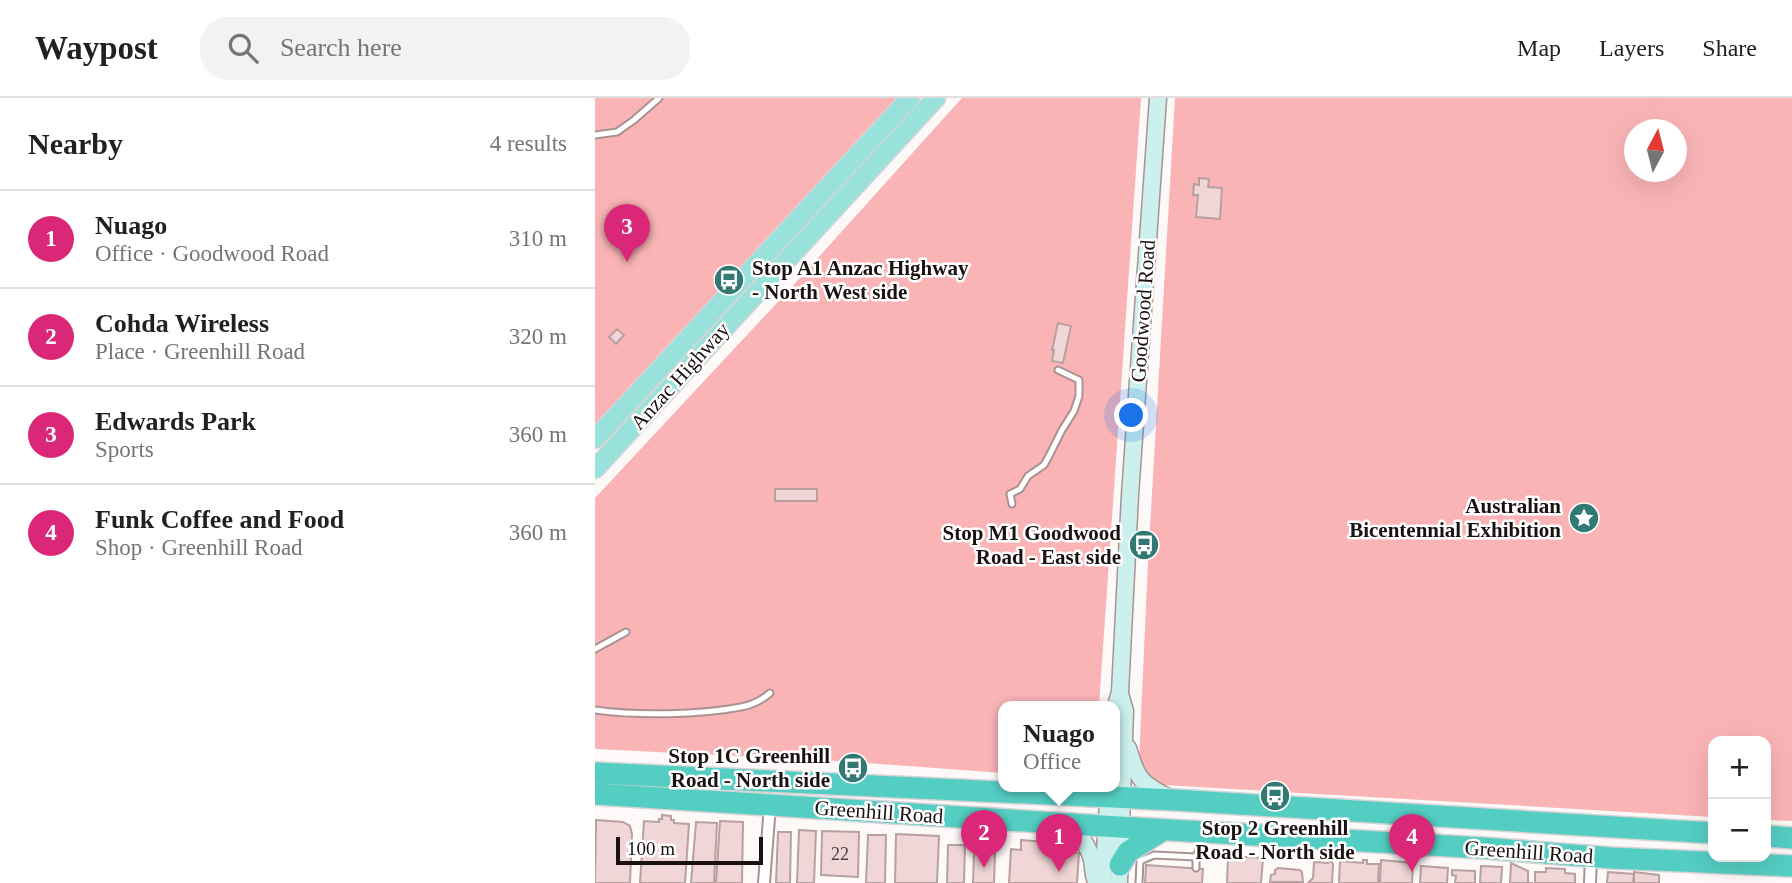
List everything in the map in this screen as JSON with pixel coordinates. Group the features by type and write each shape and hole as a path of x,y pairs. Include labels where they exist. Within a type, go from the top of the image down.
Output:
{"highway":[{"name":"Greenhill Road","path":"595,773 1038,794 1113,794 1708,833"},
{"path":"647,776 647,785 681,790 699,801"},
{"path":"854,785 877,793 903,795 910,799 909,814"},
{"path":"1038,794 1048,792"},
{"name":"Greenhill Road","path":"595,794 1792,866"},
{"path":"1509,821 1507,832 1511,840 1531,845 1543,852"},
{"path":"1548,823 1570,833 1589,835 1596,840 1596,848 1591,856"},
{"path":"1120,874 1128,852 1163,830"},
{"path":"1771,836 1792,838"}],"main road":[{"name":"Anzac Highway","path":"595,439 910,98"},
{"name":"Anzac Highway","path":"598,461 936,98"},
{"name":"Goodwood Road","path":"1117,701 1158,98"},
{"name":"Goodwood Road","path":"1120,692 1125,711 1125,736 1120,760"},
{"path":"1125,736 1139,779 1148,787 1175,800"},
{"name":"Goodwood Road","path":"1113,794 1120,874"},
{"path":"1071,824 1087,847 1092,860 1093,877 1097,883"},
{"name":"Goodwood Road","path":"1103,883 1114,827"}],"street":[{"path":"764,883 770,805"},
{"path":"1590,883 1591,856"}],"lane":[{"path":"595,135 617,132 659,98"},
{"path":"1012,504 1010,494 1020,489 1028,476 1044,465 1079,397 1079,380 1058,369"},
{"path":"595,649 626,632"},
{"path":"595,710 686,713 744,707 763,700 770,693"},
{"path":"1196,868 1196,857 1206,832"},
{"path":"1139,883 1140,861 1154,855 1196,857"}],"shaded area":[{"path":"595,98 900,98 595,430"},
{"path":"962,98 1141,98 1099,701 998,701 998,773 839,761 595,749 595,498 789,290"},
{"path":"1175,98 1792,98 1792,821 1771,820 1771,736 1708,736 1708,817 1164,785 1150,778 1139,761"}],"building":[{"path":"1199,178 1209,179 1208,187 1222,188 1220,219 1196,217 1198,195 1193,195 1194,184 1199,185"},
{"path":"1058,323 1071,326 1063,363 1052,361"},
{"path":"617,329 624,335 616,344 609,337"},
{"path":"775,489 817,489 817,501 775,501"},
{"path":"662,815 671,816 674,823 689,824 685,883 640,883 644,821 659,822"},
{"path":"596,820 623,822 630,826 630,883 595,883"},
{"path":"720,821 743,822 742,883 716,883"},
{"path":"696,822 717,823 714,883 691,883"},
{"path":"799,830 816,831 814,883 797,883"},
{"path":"822,831 859,832 858,877 821,875"},
{"path":"778,832 791,832 790,883 776,883"},
{"path":"896,834 939,836 937,883 895,883"},
{"path":"868,835 886,835 885,883 866,883"},
{"path":"1021,840 1070,844 1069,852 1079,853 1077,883 1009,883 1011,849 1021,850"},
{"path":"948,845 965,845 964,883 947,883"},
{"path":"974,853 995,854 994,883 973,883"},
{"path":"1228,856 1263,858 1261,883 1227,883"},
{"path":"1363,860 1367,860 1367,864 1379,864 1378,883 1339,883 1340,861 1363,863"},
{"path":"1381,860 1413,863 1412,883 1380,883"},
{"path":"1331,861 1332,883 1308,883 1313,878 1314,862"},
{"path":"1511,863 1528,871 1528,883 1510,883"},
{"path":"1146,865 1203,869 1202,883 1145,883"},
{"path":"1421,866 1448,868 1447,883 1420,883"},
{"path":"1481,866 1502,867 1501,883 1480,883"},
{"path":"1278,868 1300,870 1303,882 1270,882 1271,875 1275,874"},
{"path":"1546,868 1565,869 1565,873 1575,874 1575,883 1535,883 1535,872 1546,872"},
{"path":"1452,870 1475,871 1475,883 1455,883 1456,876 1452,875"},
{"path":"1608,872 1634,874 1633,883 1607,883"},
{"path":"1634,872 1659,875 1659,883 1634,883"}],"place":[{"name":"Edwards Park","path":"627,262"},
{"name":"Stop A1 Anzac Highway - North West side","path":"729,280"},
{"name":"Australian Bicentennial Exhibition","path":"1584,518"},
{"name":"Stop M1 Goodwood Road - East side","path":"1144,545"},
{"name":"Stop 1C Greenhill Road - North side","path":"853,768"},
{"name":"Stop 2 Greenhill Road - North side","path":"1275,796"},
{"name":"Cohda Wireless","path":"984,868"},
{"name":"Nuago","path":"1059,872"},
{"name":"Funk Coffee and Food","path":"1412,872"}]}
